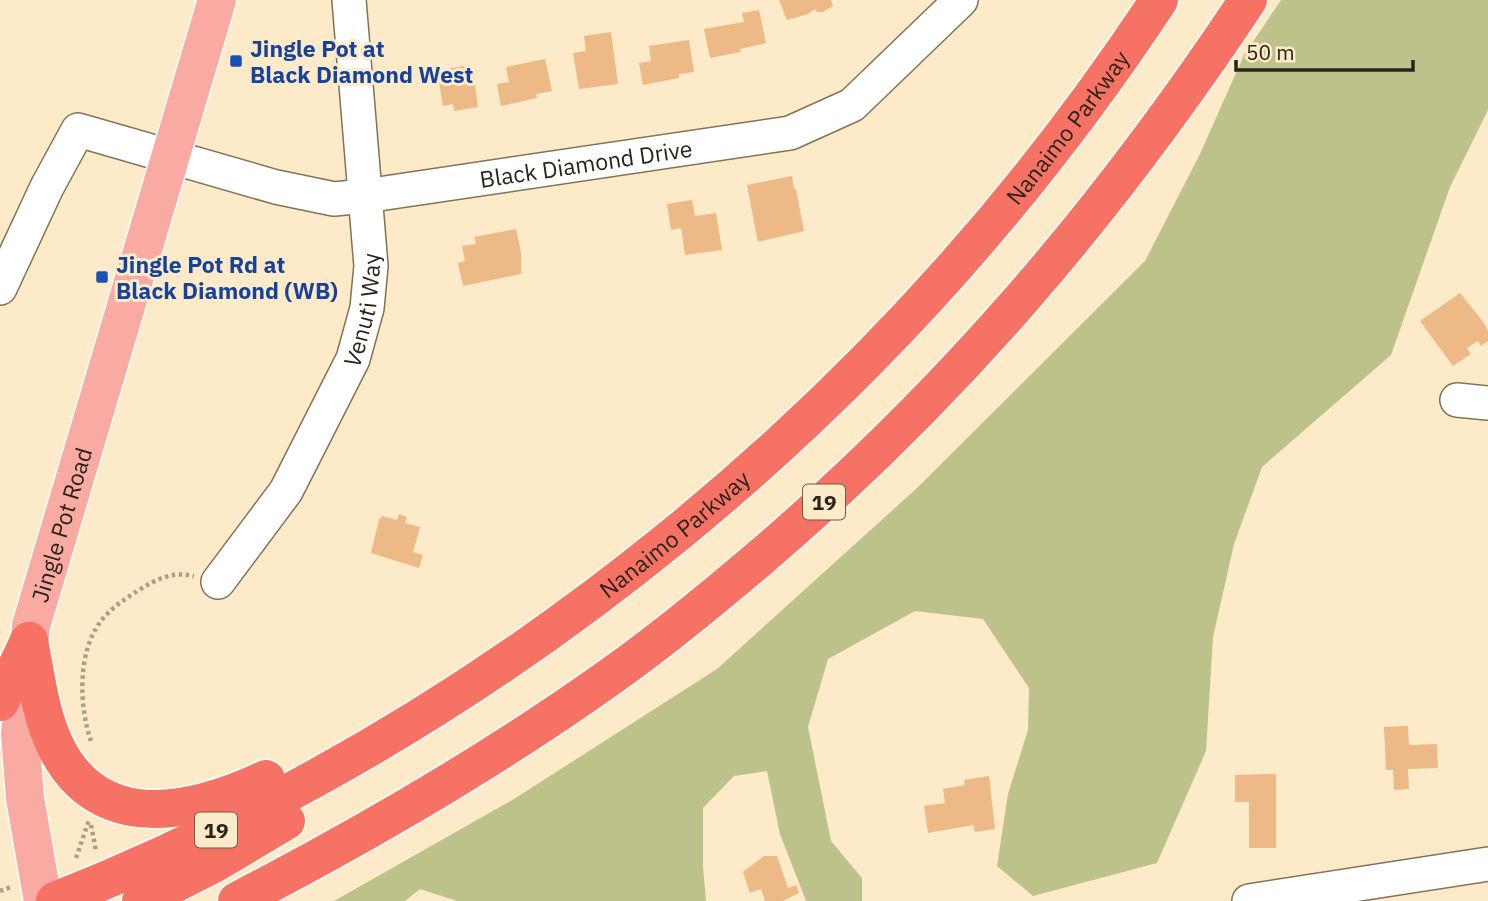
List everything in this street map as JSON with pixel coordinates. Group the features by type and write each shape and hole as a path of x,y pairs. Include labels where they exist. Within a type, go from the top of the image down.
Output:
{"highway":[{"name":"Nanaimo Parkway","path":"55,901 118,876 212,832 371,747 483,676 596,597 702,513 801,426 898,329 1001,213 1098,91 1159,0"},
{"name":"19","path":"237,901 273,889 507,747 617,672 711,599 817,509 939,391 1018,305 1138,157 1248,0"},
{"path":"29,641 54,744 65,763 81,780 99,796 119,804 171,810 195,806 222,798 300,763 371,747"},
{"path":"0,702 29,641"},
{"path":"141,901 217,862 314,805 371,747"}],"main road":[{"name":"Jingle Pot Road","path":"43,901 24,798 20,734 29,641 43,581 217,0"}],"street":[{"name":"Venuti Way","path":"218,582 286,491 353,359 367,308 371,266 349,0"},
{"name":"Black Diamond Drive","path":"170,157 334,199 790,133 852,105 961,0"},
{"path":"0,288 47,187 78,130 170,157"},
{"path":"1248,901 1488,864"}],"path":[{"path":"93,748 84,711 84,672 92,638 99,624 127,598 166,576 181,573 218,582"},
{"path":"76,858 90,817 99,858"}],"green space":[{"path":"1281,0 1488,0 1488,110 1450,187 1391,355 1262,467 1234,544 1213,637 1206,751 1157,863 1033,896 997,866 1008,794 1028,730 1029,688 983,619 915,611 828,659 808,727 831,841 862,878 862,901 806,901 780,834 767,771 734,776 703,808 706,901 457,901 420,889 405,901 334,901 514,799 717,669 917,488 1145,261 1200,154 1244,55"}],"building":[{"path":"779,0 831,0 833,6 823,12 817,12 815,9 787,20"},
{"path":"759,10 766,43 740,49 741,52 710,58 704,29 744,22 742,13"},
{"path":"611,32 618,84 579,89 573,53 586,51 584,36"},
{"path":"689,40 694,72 679,74 679,78 643,85 639,63 651,61 649,46"},
{"path":"545,59 552,91 536,94 537,98 501,106 497,84 509,82 506,67"},
{"path":"472,65 478,107 454,111 453,104 443,106 437,70"},
{"path":"792,176 804,231 758,242 747,185"},
{"path":"692,200 695,216 716,213 722,250 685,255 681,228 671,230 667,204"},
{"path":"516,229 521,252 521,274 463,286 458,263 465,261 462,246 476,244 474,237"},
{"path":"1460,293 1484,323 1488,331 1488,341 1481,346 1478,341 1467,348 1471,354 1453,366 1420,321"},
{"path":"399,514 407,517 405,523 420,527 413,552 423,555 419,568 371,553 379,520 382,516 397,520"},
{"path":"1408,726 1409,745 1437,744 1438,768 1408,769 1409,789 1394,790 1393,770 1386,770 1384,727"},
{"path":"1276,774 1276,848 1249,848 1249,802 1235,802 1235,775"},
{"path":"989,776 995,829 975,832 973,825 928,833 924,806 945,803 943,789 965,785 964,780"},
{"path":"764,856 777,856 788,888 796,885 799,893 783,901 765,901 761,889 750,893 743,872"}],"place":[{"name":"Jingle Pot at Black Diamond West","path":"236,61"},
{"name":"Jingle Pot Rd at Black Diamond (WB)","path":"102,277"}]}
